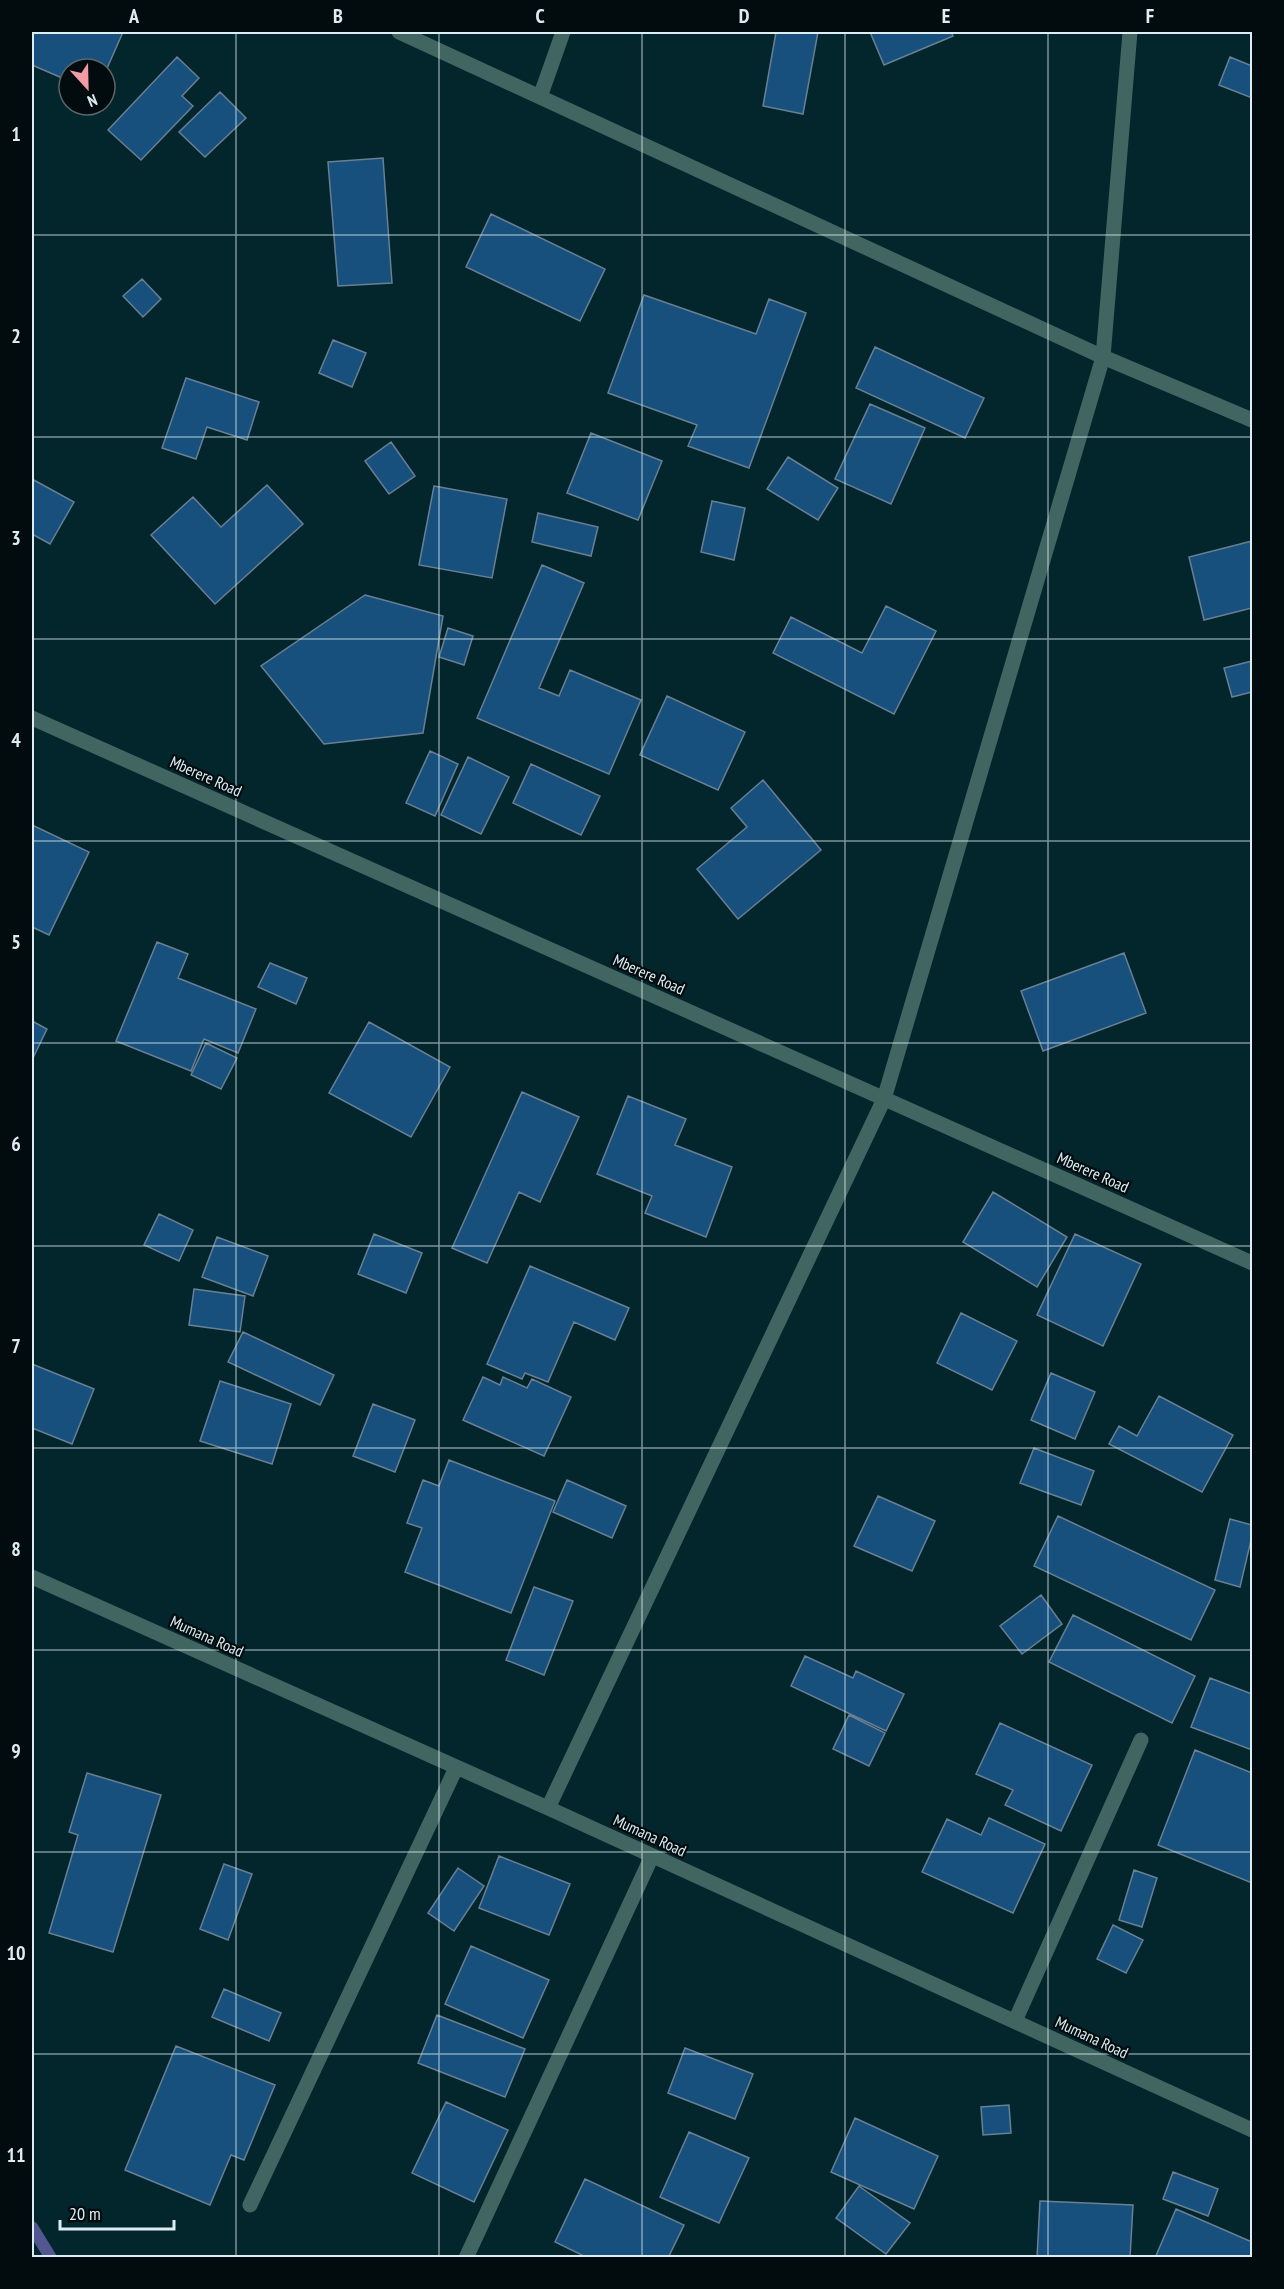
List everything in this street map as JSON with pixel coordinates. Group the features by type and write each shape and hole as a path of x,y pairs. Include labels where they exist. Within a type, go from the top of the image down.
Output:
{"street":[{"path":"399,32 1103,357 1252,420"},
{"path":"540,97 563,32"},
{"path":"548,1808 884,1099 1103,357 1130,32"},
{"name":"Mberere Road","path":"32,717 1252,1263"},
{"name":"Mumana Road","path":"32,1577 548,1808 1252,2130"},
{"path":"1015,2021 1141,1740"},
{"path":"250,2205 456,1768"},
{"path":"466,2258 652,1856"}],"building":[{"path":"32,32 123,32 112,57 57,57 57,76 32,65"},
{"path":"776,32 818,32 803,114 763,106"},
{"path":"870,32 951,32 953,36 884,65"},
{"path":"177,57 199,78 182,96 193,106 141,160 108,130"},
{"path":"1230,57 1252,66 1252,98 1219,85"},
{"path":"220,92 246,118 205,157 179,132"},
{"path":"383,158 392,283 338,286 328,162"},
{"path":"491,214 605,269 580,321 466,267"},
{"path":"142,279 161,299 143,317 123,296"},
{"path":"644,295 756,334 769,299 806,313 749,468 688,446 697,425 608,393"},
{"path":"333,340 366,353 352,387 319,373"},
{"path":"875,347 984,398 965,438 856,388"},
{"path":"186,378 259,402 247,440 207,427 196,459 162,448"},
{"path":"870,404 925,428 891,504 835,479"},
{"path":"591,433 662,461 638,520 567,493"},
{"path":"391,442 415,476 389,494 365,461"},
{"path":"788,457 838,488 818,520 767,489"},
{"path":"32,479 74,502 50,544 32,534"},
{"path":"267,485 303,524 215,604 151,535 193,497 221,527"},
{"path":"434,486 507,499 492,578 419,565"},
{"path":"712,501 745,508 734,560 701,552"},
{"path":"538,513 598,527 591,556 532,542"},
{"path":"1252,541 1252,608 1204,620 1189,557"},
{"path":"542,565 584,583 539,688 559,696 570,670 641,700 609,774 477,718"},
{"path":"365,595 443,616 423,733 324,744 261,666"},
{"path":"886,606 936,631 894,714 773,653 791,617 862,653"},
{"path":"448,628 473,636 464,665 439,657"},
{"path":"1252,661 1252,692 1232,697 1224,668"},
{"path":"667,696 745,732 718,790 640,755"},
{"path":"430,751 458,764 435,816 406,803"},
{"path":"468,757 509,777 481,834 441,815"},
{"path":"531,764 600,796 581,835 513,803"},
{"path":"763,780 821,850 738,919 697,869 747,827 731,808"},
{"path":"32,825 89,852 49,935 32,927"},
{"path":"157,942 188,954 178,978 256,1009 238,1053 204,1039 191,1071 116,1041"},
{"path":"1124,953 1146,1013 1043,1051 1021,991"},
{"path":"270,963 307,978 296,1004 258,987"},
{"path":"32,1021 47,1029 32,1060"},
{"path":"369,1022 450,1067 411,1137 329,1093"},
{"path":"206,1043 237,1058 221,1089 191,1075"},
{"path":"522,1092 579,1117 540,1202 519,1192 487,1263 452,1248"},
{"path":"628,1096 686,1119 675,1145 732,1167 706,1237 645,1213 652,1196 597,1174"},
{"path":"993,1192 1067,1237 1037,1287 963,1242"},
{"path":"159,1214 193,1230 179,1261 144,1245"},
{"path":"374,1234 422,1253 406,1293 358,1274"},
{"path":"1075,1234 1141,1264 1103,1346 1037,1315"},
{"path":"217,1237 268,1256 253,1296 202,1277"},
{"path":"530,1266 629,1308 615,1340 574,1322 548,1382 525,1373 522,1379 487,1364"},
{"path":"194,1289 245,1296 240,1332 189,1325"},
{"path":"961,1313 1017,1341 992,1390 937,1363"},
{"path":"243,1332 334,1375 320,1405 228,1362"},
{"path":"32,1364 94,1389 72,1444 32,1428"},
{"path":"1051,1373 1095,1392 1075,1439 1031,1420"},
{"path":"483,1377 500,1385 503,1377 527,1388 532,1379 571,1397 544,1456 463,1420"},
{"path":"220,1381 291,1404 272,1464 200,1441"},
{"path":"1159,1396 1233,1435 1202,1492 1109,1444 1119,1426 1137,1436"},
{"path":"373,1404 415,1420 395,1472 353,1456"},
{"path":"1034,1448 1094,1471 1081,1505 1020,1483"},
{"path":"449,1460 555,1501 511,1613 405,1572 422,1528 407,1523 423,1480 439,1486"},
{"path":"567,1480 626,1506 612,1538 553,1512"},
{"path":"878,1496 935,1521 912,1571 854,1546"},
{"path":"1058,1516 1215,1590 1191,1640 1034,1566"},
{"path":"1230,1519 1252,1525 1252,1536 1240,1587 1215,1580"},
{"path":"534,1587 573,1601 544,1675 506,1660"},
{"path":"1041,1595 1062,1624 1022,1654 1000,1626"},
{"path":"1073,1615 1195,1676 1172,1723 1049,1662"},
{"path":"805,1656 853,1678 856,1671 904,1694 886,1731 791,1686"},
{"path":"1210,1678 1252,1694 1252,1750 1191,1727"},
{"path":"849,1715 885,1733 869,1766 833,1749"},
{"path":"1000,1723 1092,1765 1061,1831 1005,1805 1013,1790 976,1774"},
{"path":"1195,1750 1252,1773 1252,1883 1158,1845"},
{"path":"87,1773 161,1795 113,1952 49,1933 78,1835 69,1832"},
{"path":"989,1818 1045,1844 1013,1913 922,1872 947,1819 981,1835"},
{"path":"499,1856 570,1884 549,1935 479,1908"},
{"path":"224,1864 252,1874 228,1940 200,1929"},
{"path":"458,1868 484,1886 454,1931 428,1913"},
{"path":"1134,1870 1157,1878 1142,1927 1119,1920"},
{"path":"1113,1925 1143,1940 1126,1973 1097,1959"},
{"path":"471,1946 549,1980 523,2038 445,2004"},
{"path":"224,1989 281,2013 269,2041 212,2017"},
{"path":"437,2015 525,2049 505,2097 418,2063"},
{"path":"176,2046 275,2085 244,2160 231,2155 210,2205 125,2170"},
{"path":"685,2048 753,2074 735,2119 668,2093"},
{"path":"446,2102 508,2130 474,2202 412,2173"},
{"path":"1009,2105 1011,2133 983,2135 981,2107"},
{"path":"855,2118 938,2156 914,2209 831,2172"},
{"path":"689,2132 749,2158 719,2223 660,2197"},
{"path":"1173,2172 1218,2189 1208,2216 1163,2199"},
{"path":"585,2179 684,2225 668,2258 588,2258 555,2242"},
{"path":"859,2186 910,2223 886,2254 836,2218"},
{"path":"1040,2201 1133,2205 1130,2258 1037,2258"},
{"path":"1176,2209 1252,2242 1252,2258 1155,2258"}],"waterway":[{"path":"32,2227 51,2258"}]}
